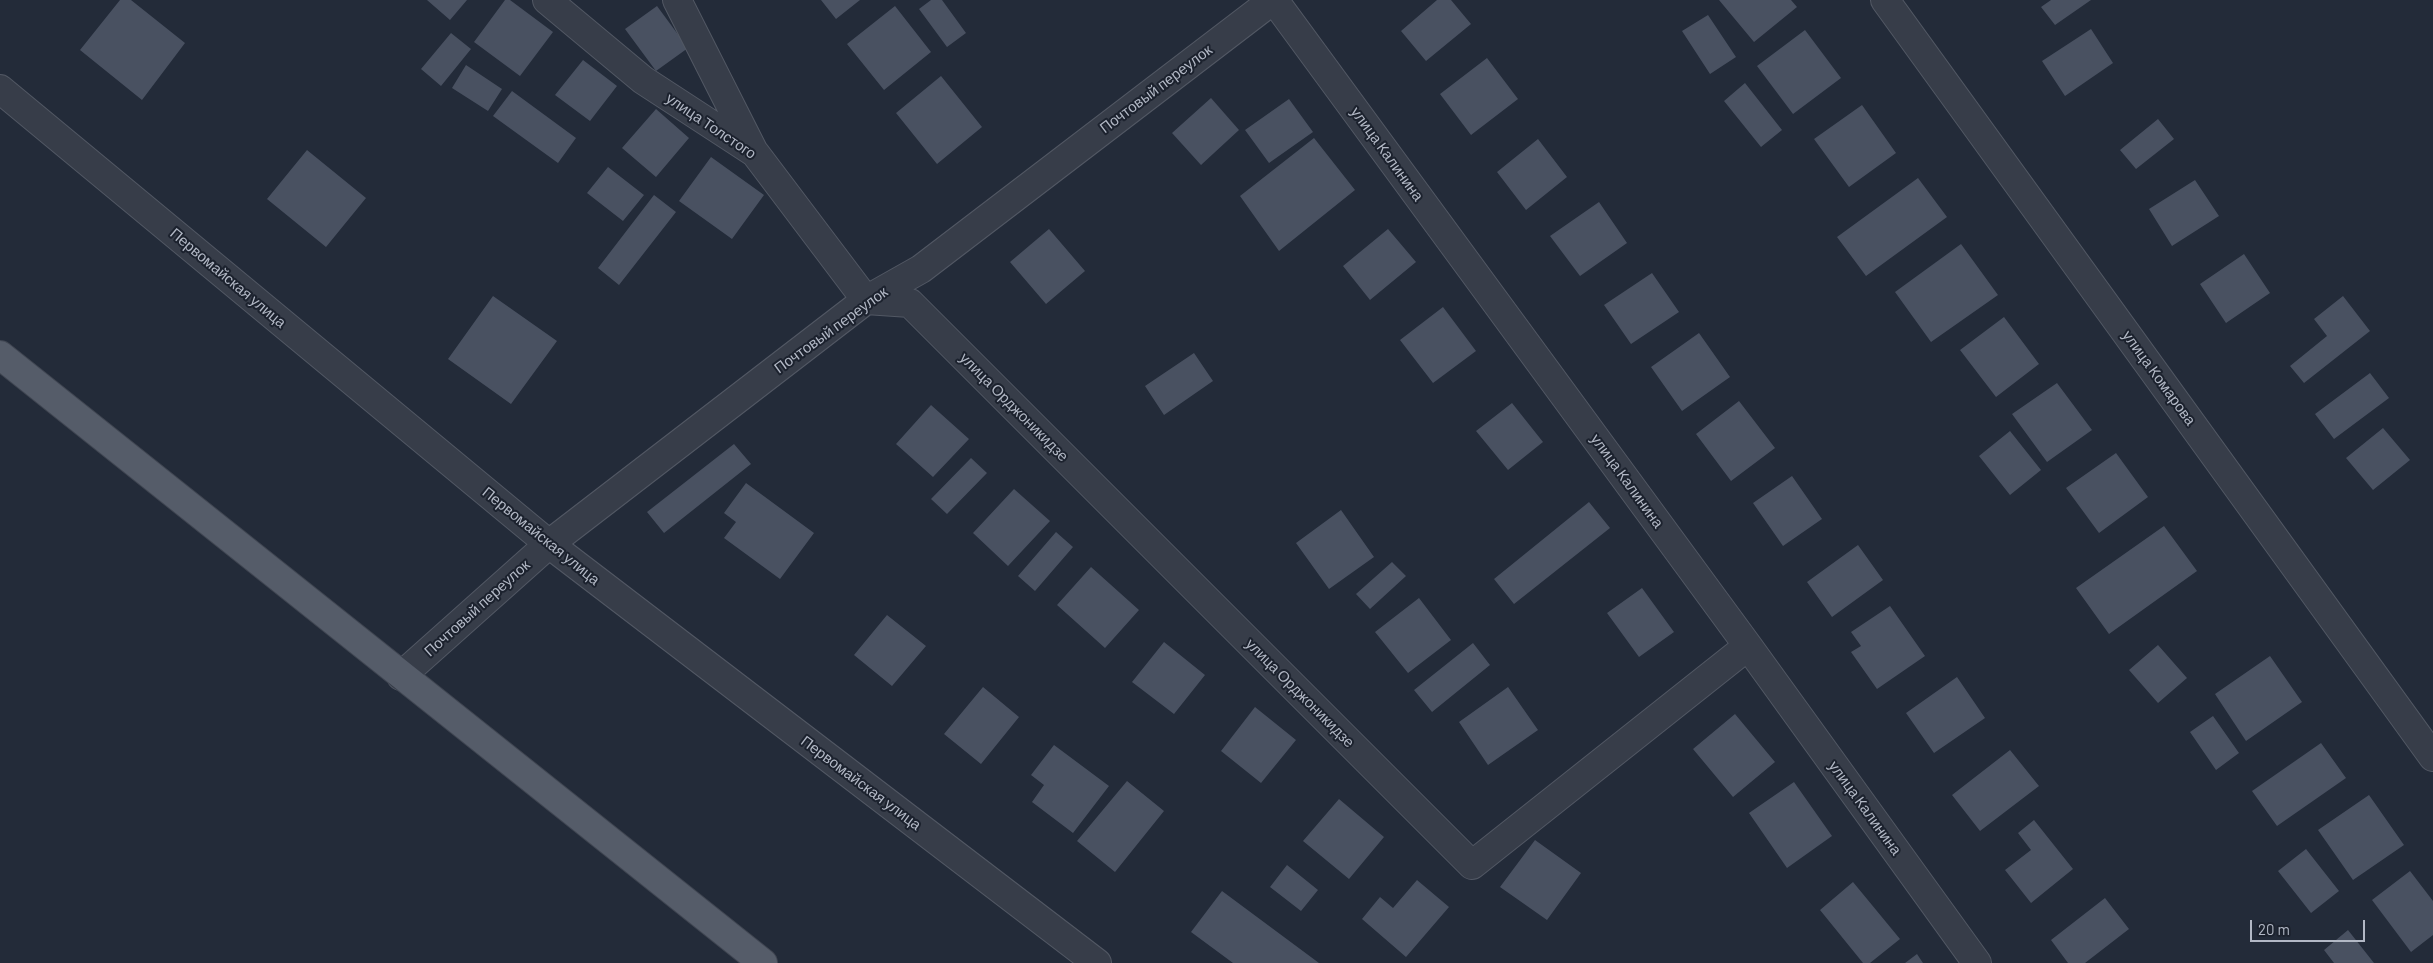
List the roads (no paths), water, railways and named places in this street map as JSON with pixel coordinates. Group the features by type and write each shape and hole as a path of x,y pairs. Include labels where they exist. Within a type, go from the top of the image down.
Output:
{"main road":[{"path":"0,355 763,963"}],"street":[{"name":"улица Толстого","path":"547,0 642,80 755,153 866,300"},
{"path":"677,0 755,153"},
{"name":"Почтовый переулок","path":"401,676 549,544 866,300 921,269 1274,0"},
{"name":"улица Калинина","path":"1274,0 1748,646 1977,963"},
{"name":"улица Комарова","path":"1885,0 2433,757"},
{"name":"Первомайская улица","path":"0,89 549,544 1097,963"},
{"name":"улица Орджоникидзе","path":"866,300 910,302 1472,865 1748,646"}]}
